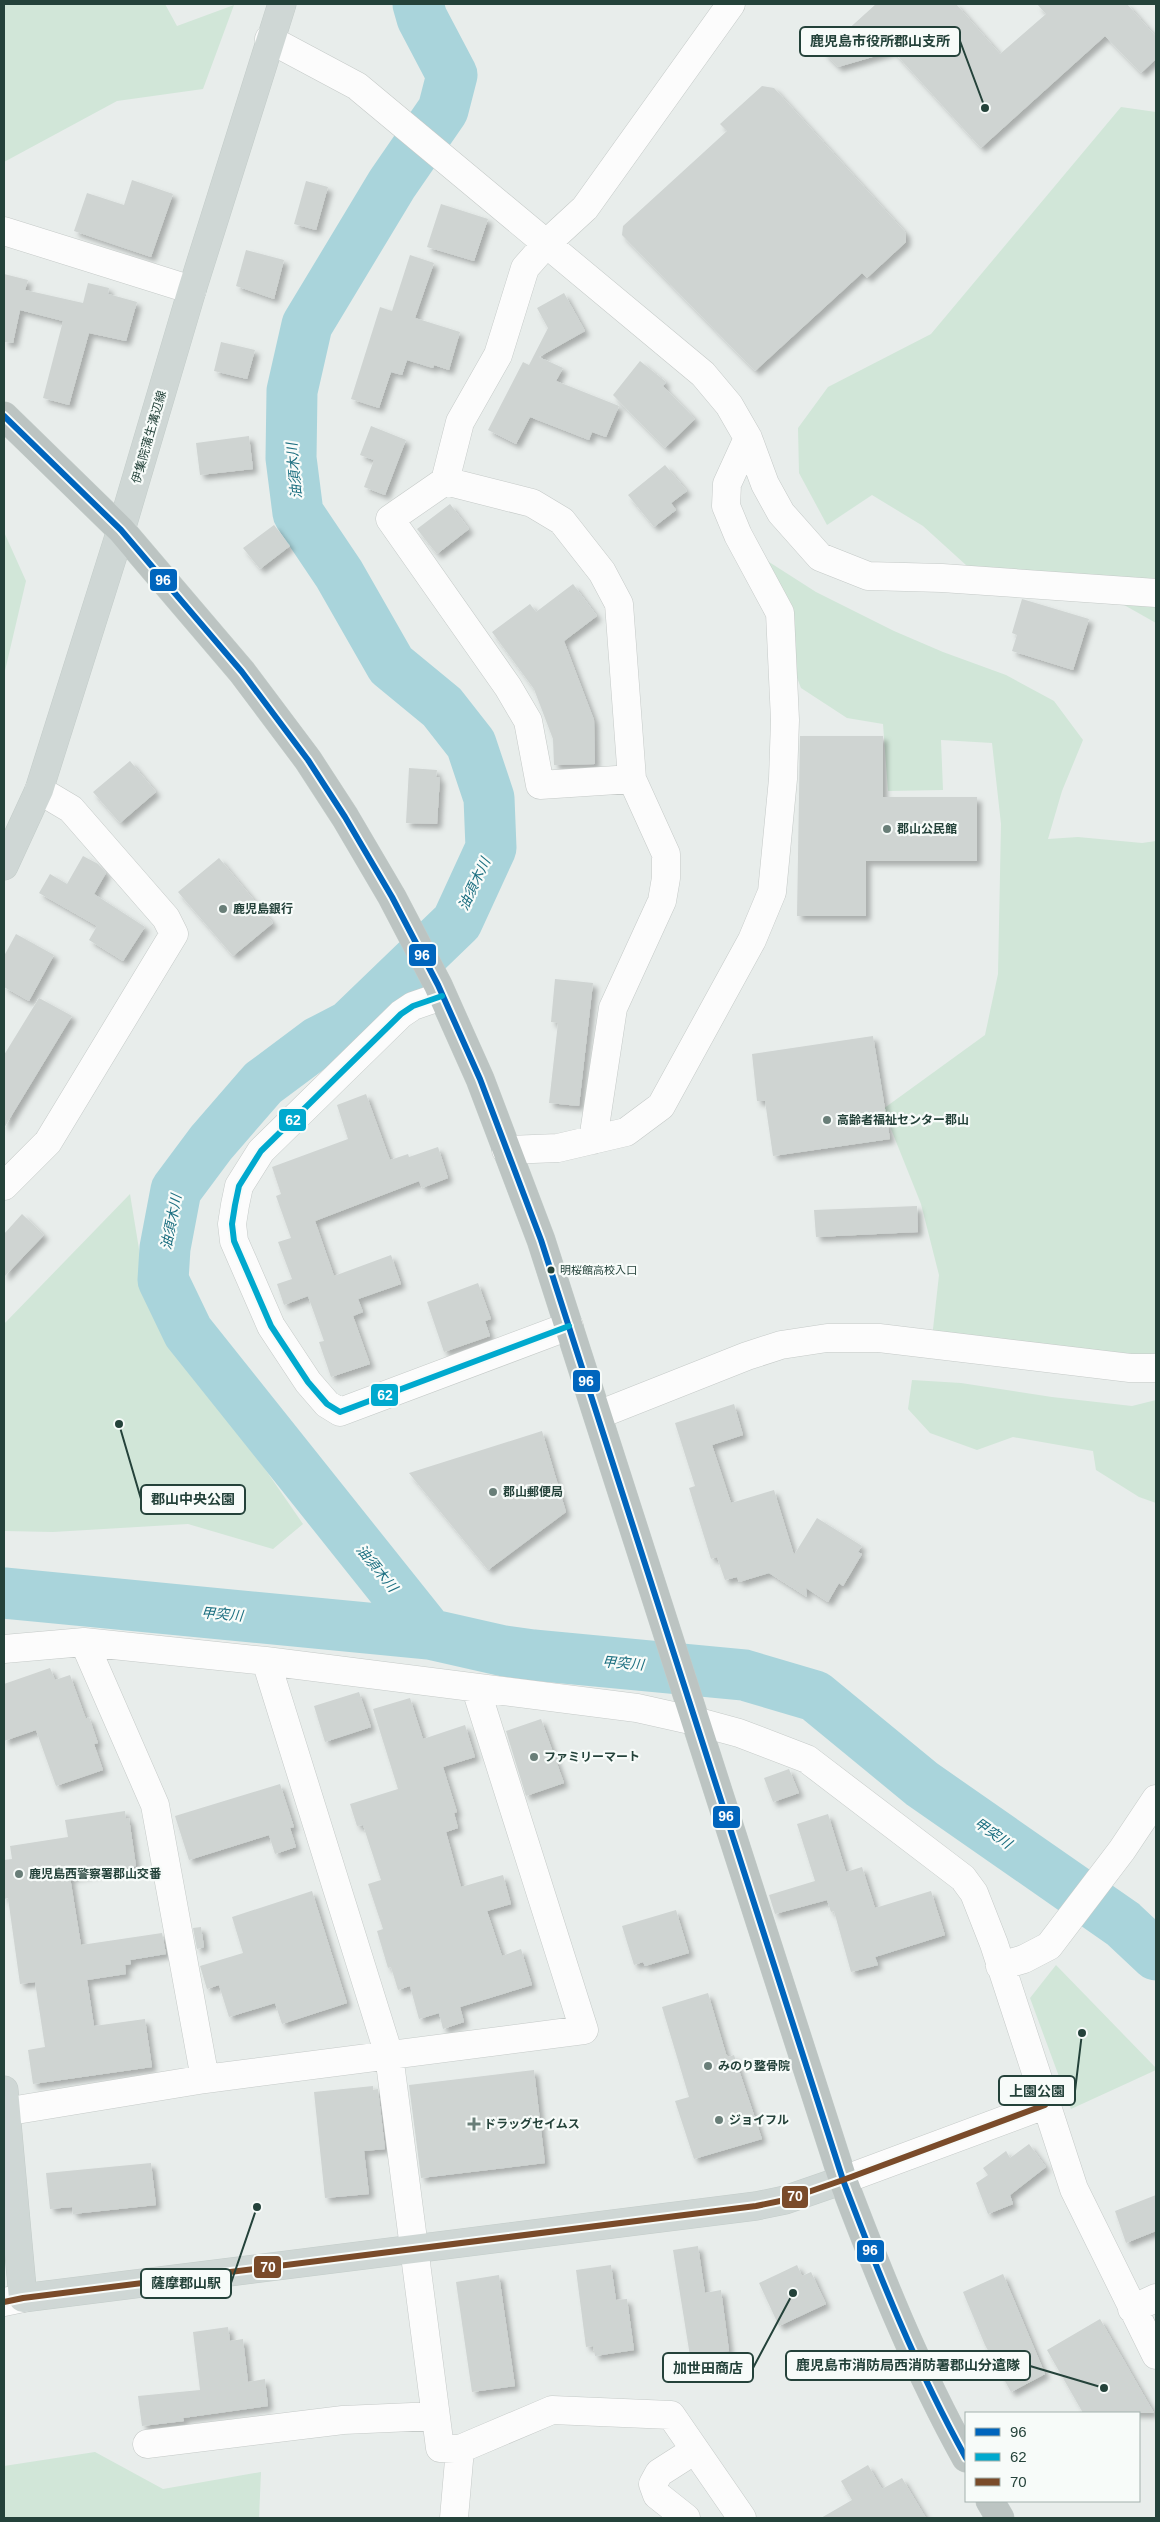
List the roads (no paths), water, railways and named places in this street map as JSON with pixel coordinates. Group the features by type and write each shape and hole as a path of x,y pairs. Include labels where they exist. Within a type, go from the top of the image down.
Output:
{"highway":[{"path":"4,416 121,530 242,672 308,760 392,896 440,990 480,1079 541,1240 598,1415 650,1585 843,2180 884,2286 947,2424 965,2456"},
{"path":"991,2502 1000,2518"}],"main road":[{"name":"伊集院蒲生溝辺線","path":"4,866 39,790 121,530 192,290 282,4"},
{"path":"5,2104 15,2228 13,2300 756,2206 785,2200 843,2180"}],"street":[{"path":"632,779 540,785 528,721 508,687 390,518 445,481 460,422 498,355 525,268 547,243 585,208 730,4"},
{"path":"270,39 357,86 703,374 729,404 748,438 765,484 781,513 820,556 868,576 942,578 1156,593"},
{"path":"4,231 192,290"},
{"path":"506,1150 558,1148 626,1132 661,1106 752,940 772,892 783,779 785,720 780,613 738,535 726,506 727,484 748,438"},
{"path":"445,481 532,503 562,521 602,572 619,604 632,779 666,854 666,878 662,901 613,1008 593,1140"},
{"path":"4,1186 48,1142 174,934 166,918 71,809 39,790"},
{"path":"440,990 401,1014 261,1151 239,1186 232,1224 234,1241 271,1326 308,1382 327,1404 340,1412 569,1326"},
{"path":"598,1415 747,1356 781,1345 827,1338 879,1338 1130,1368 1156,1368"},
{"path":"4,1650 84,1642 266,1661 476,1689 693,1714 807,1759 963,1878 974,1892 1074,2189 1144,2304 1156,2355"},
{"path":"84,1642 155,1805 205,2079"},
{"path":"266,1661 389,2055 440,2448 460,2448 552,2410 671,2415 742,2518"},
{"path":"5,2104 584,2030 476,1689"},
{"path":"1000,1966 1038,1953 1049,1946 1062,1932 1122,1850 1156,1798"},
{"path":"843,2180 1045,2105"},
{"path":"147,2444 343,2420 435,2416"},
{"path":"454,2518 460,2448"},
{"path":"686,2518 657,2495 653,2484 659,2473 695,2450"}],"waterway":[{"name":"油須木川","path":"418,4 422,18 452,75 443,110 392,184 307,325 292,391 291,458 298,513 339,574 391,665 442,707 471,744 489,798 491,848 457,922 349,1026 318,1042 263,1083 211,1143 176,1190 165,1248 163,1280 188,1332 429,1634"},
{"name":"甲突川","path":"4,1593 429,1634 504,1651 533,1655 744,1675 815,1696 922,1784 1123,1924 1156,1955"}],"place":[{"name":"鹿児島市役所郡山支所","path":"985,108"},
{"name":"郡山公民館","path":"887,829"},
{"name":"鹿児島銀行","path":"223,909"},
{"name":"高齢者福祉センター郡山","path":"827,1120"},
{"name":"明桜館高校入口","path":"551,1270"},
{"name":"郡山中央公園","path":"119,1424"},
{"name":"郡山郵便局","path":"493,1492"},
{"name":"ファミリーマート","path":"534,1757"},
{"name":"鹿児島西警察署郡山交番","path":"19,1874"},
{"name":"上園公園","path":"1082,2033"},
{"name":"みのり整骨院","path":"708,2066"},
{"name":"ジョイフル","path":"719,2120"},
{"name":"ドラッグセイムス","path":"474,2124"},
{"name":"薩摩郡山駅","path":"257,2207"},
{"name":"加世田商店","path":"793,2293"},
{"name":"鹿児島市消防局西消防署郡山分遣隊","path":"1104,2388"}]}
